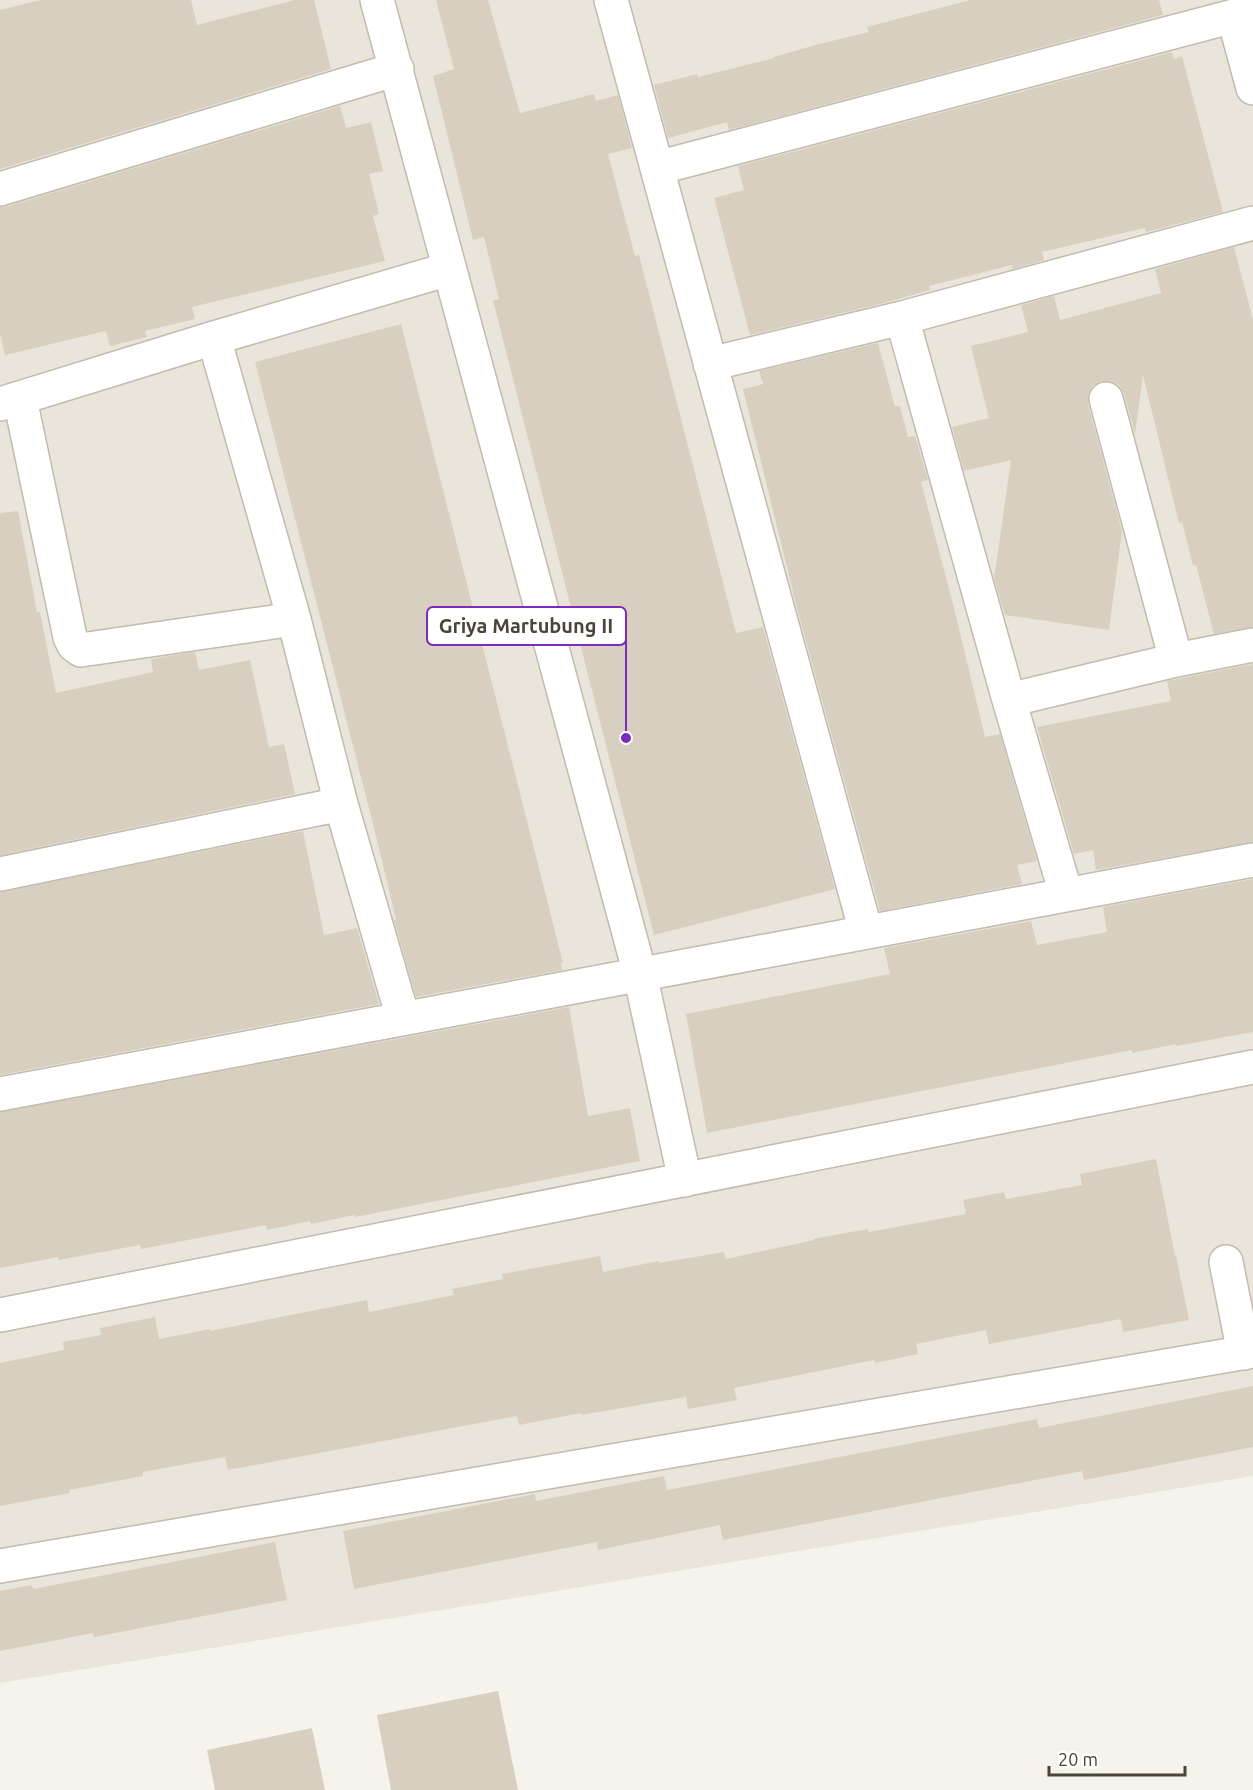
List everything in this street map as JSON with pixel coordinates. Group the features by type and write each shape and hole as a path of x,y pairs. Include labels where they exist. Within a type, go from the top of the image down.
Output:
{"street":[{"path":"377,0 640,974 685,1180"},
{"path":"611,0 866,932"},
{"path":"657,168 1244,14 1253,88"},
{"path":"0,189 397,69"},
{"path":"710,364 902,318 1253,223"},
{"path":"294,619 81,650 74,645 70,637 10,401 449,269"},
{"path":"902,318 1066,894"},
{"path":"214,338 294,619 341,804 403,1018"},
{"path":"1107,399 1176,660"},
{"path":"1009,700 1176,660 1253,645"},
{"path":"0,874 341,804"},
{"path":"0,1094 1253,860"},
{"path":"0,1315 1253,1067"},
{"path":"0,1566 1248,1352 1226,1262"}],"shaded area":[{"path":"0,0 1253,0 1253,1476 0,1683"}],"building":[{"path":"41,0 191,0 197,25 295,0 314,0 331,69 0,169 0,10"},
{"path":"436,0 488,0 520,113 594,94 596,101 618,95 632,148 608,154 635,256 639,255 736,633 763,627 835,889 654,935 493,300 499,299 484,237 473,240 433,76 454,69"},
{"path":"970,0 1159,0 1163,15 729,130 727,122 668,138 654,85 697,74 698,77 774,58 869,32 867,27"},
{"path":"1172,52 1174,59 1182,56 1223,212 1146,232 1145,228 1042,252 1044,260 1012,269 1012,265 929,286 930,290 884,303 750,335 714,198 744,190 738,166"},
{"path":"340,106 346,128 371,122 383,171 369,174 379,214 373,216 385,261 192,307 195,319 145,331 147,337 110,346 106,331 5,355 0,333 0,207"},
{"path":"1234,247 1253,320 1253,627 1214,634 1196,565 1193,566 1182,522 1179,523 1143,375 1135,434 1124,394 1119,385 1110,381 1101,381 1092,386 1088,395 1088,404 1122,531 1109,630 1005,615 994,579 1011,460 964,471 952,427 989,418 971,346 1028,332 1021,305 1054,296 1060,320 1161,293 1155,269"},
{"path":"401,324 563,963 561,963 562,970 416,997 394,920 396,919 374,828 255,362"},
{"path":"878,343 895,407 900,406 908,437 915,436 928,480 921,482 985,737 1000,734 1037,861 1017,865 1022,884 880,911 798,612 743,389 763,384 759,371"},
{"path":"18,511 37,612 40,612 56,693 153,672 151,659 195,652 199,670 250,660 269,747 284,744 295,794 0,855 0,513"},
{"path":"1253,664 1253,842 1096,870 1093,850 1074,854 1037,727 1171,701 1167,681"},
{"path":"303,831 324,935 357,928 379,1004 0,1075 0,892"},
{"path":"1253,879 1253,1032 1132,1053 1132,1050 707,1133 686,1014 890,974 884,948 1031,921 1037,945 1107,932 1103,907"},
{"path":"569,1007 588,1116 630,1108 640,1161 355,1217 354,1215 311,1224 310,1221 267,1230 266,1225 141,1249 140,1245 0,1268 0,1112"},
{"path":"1156,1159 1189,1320 1123,1332 1121,1319 989,1344 986,1330 916,1344 918,1354 875,1363 874,1360 734,1388 737,1400 688,1409 686,1397 519,1425 517,1416 228,1470 225,1457 143,1472 143,1476 0,1506 0,1363 64,1350 63,1342 101,1335 100,1328 155,1317 159,1339 367,1300 369,1312 454,1295 452,1289 503,1279 502,1274 600,1256 603,1272 724,1252 726,1259 813,1239 868,1229 869,1232 966,1214 963,1200 1004,1192 1006,1199 1082,1185 1080,1174"},
{"path":"1253,1386 1253,1447 1084,1480 1082,1471 723,1540 720,1525 598,1550 597,1542 354,1589 343,1531 535,1494 536,1501 664,1476 667,1490 1037,1419 1039,1428"},
{"path":"275,1542 287,1600 94,1637 93,1633 0,1651 0,1591 32,1585 33,1589"},
{"path":"498,1691 518,1790 391,1790 377,1715"},
{"path":"312,1728 325,1790 215,1790 207,1750"}],"place":[{"name":"Griya Martubung II","path":"626,738"}]}
